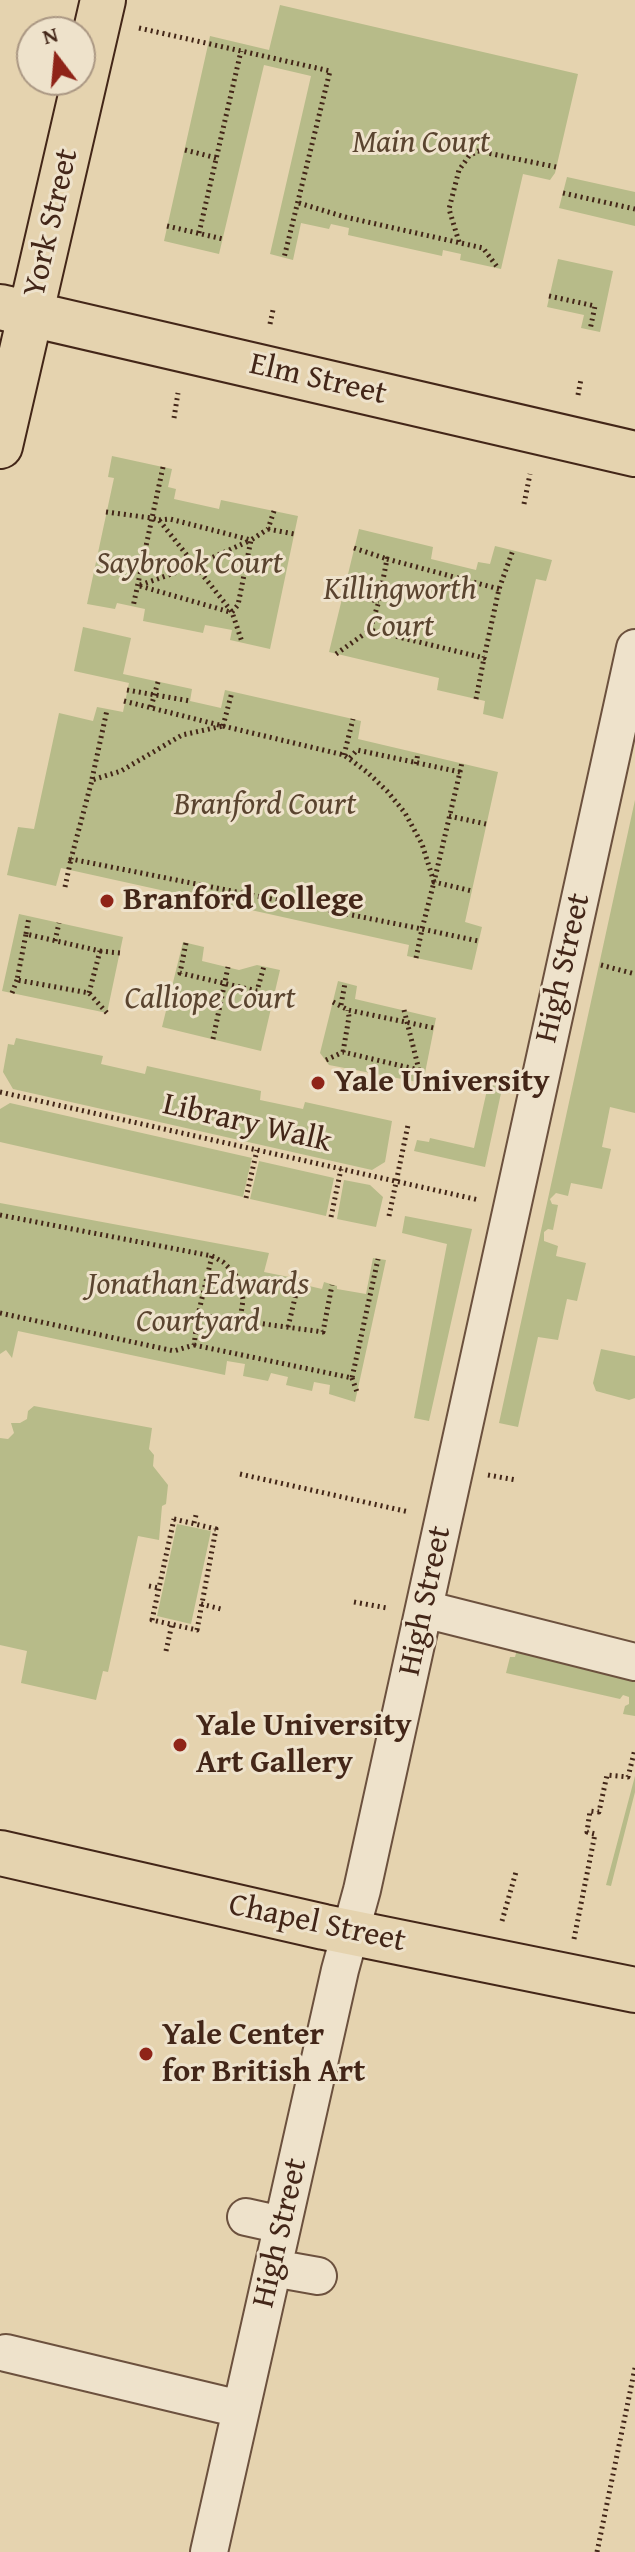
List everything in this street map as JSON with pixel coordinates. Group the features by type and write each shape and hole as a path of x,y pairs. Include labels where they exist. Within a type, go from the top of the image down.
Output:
{"main road":[{"name":"York Street","path":"0,446 16,310 103,0"},
{"name":"Elm Street","path":"16,310 635,454"},
{"name":"Chapel Street","path":"0,1853 350,1932 635,1990"}],"street":[{"name":"High Street","path":"209,2552 350,1932 410,1609 635,648"},
{"path":"410,1609 635,1662"},
{"path":"246,2217 282,2225"},
{"path":"273,2268 318,2276"},
{"path":"6,2353 240,2409"}],"path":[{"path":"139,28 330,71 284,258"},
{"path":"199,233 241,51"},
{"path":"185,150 217,158"},
{"path":"460,243 449,209 459,170 469,156 478,151 556,167"},
{"path":"563,193 635,209"},
{"path":"299,203 345,217 483,248 498,268"},
{"path":"167,226 223,239"},
{"path":"549,296 595,306 590,330"},
{"path":"270,324 273,310"},
{"path":"578,395 581,379"},
{"path":"174,418 178,393"},
{"path":"133,607 163,467"},
{"path":"524,504 530,474"},
{"path":"139,585 194,566 251,540 268,529 274,511"},
{"path":"106,512 170,519 251,540"},
{"path":"159,520 232,612 242,642"},
{"path":"268,529 294,534"},
{"path":"232,612 238,605 251,540"},
{"path":"354,548 499,589"},
{"path":"476,699 499,589 513,550"},
{"path":"336,654 370,630 387,559"},
{"path":"139,585 232,612"},
{"path":"343,595 379,601"},
{"path":"370,630 484,658"},
{"path":"151,707 158,682"},
{"path":"127,690 190,701"},
{"path":"223,726 232,692"},
{"path":"124,701 347,757 387,791 405,813 422,844 434,882"},
{"path":"65,887 107,710"},
{"path":"347,757 353,719"},
{"path":"92,780 121,771 182,735 223,726"},
{"path":"347,757 357,750 460,772"},
{"path":"416,764 418,753"},
{"path":"416,958 462,762"},
{"path":"449,816 486,824"},
{"path":"71,859 478,941"},
{"path":"434,882 472,891"},
{"path":"239,907 243,893"},
{"path":"12,993 29,917"},
{"path":"55,941 59,923"},
{"path":"26,934 120,953"},
{"path":"186,943 180,973 257,991 264,966"},
{"path":"89,993 100,951"},
{"path":"593,963 635,974"},
{"path":"213,1039 228,967"},
{"path":"17,980 89,993 107,1013"},
{"path":"341,1006 345,983"},
{"path":"333,1002 348,1010 434,1028"},
{"path":"343,1052 348,1010"},
{"path":"404,1010 419,1070 418,1081"},
{"path":"326,1060 343,1052 419,1070"},
{"name":"Library Walk","path":"0,1092 484,1201"},
{"path":"389,1216 408,1125"},
{"path":"246,1198 257,1150"},
{"path":"331,1217 341,1169"},
{"path":"0,1215 212,1256 235,1274 241,1286 240,1321"},
{"path":"194,1345 212,1256"},
{"path":"357,1392 352,1378 378,1259"},
{"path":"288,1327 300,1277"},
{"path":"198,1315 323,1332 332,1285"},
{"path":"0,1313 174,1351 194,1345 352,1378"},
{"path":"240,1474 418,1514"},
{"path":"479,1474 516,1480"},
{"path":"194,1523 196,1515"},
{"path":"174,1519 194,1523 216,1529 197,1630 152,1620 174,1519"},
{"path":"149,1586 159,1588"},
{"path":"354,1602 410,1609"},
{"path":"201,1604 221,1609"},
{"path":"166,1651 172,1624"},
{"path":"574,1940 594,1845 595,1834 587,1832 590,1811 599,1812 607,1775 628,1777 635,1749"},
{"path":"502,1921 516,1872"},
{"path":"597,2552 635,2368"}],"green space":[{"name":"Main Court","path":"280,5 578,74 555,173 550,180 523,174 501,269 460,260 461,254 443,250 442,256 348,235 349,228 331,224 329,229 301,223 293,260 270,254 311,76 264,65 219,254 164,241 210,36 269,50"},
{"path":"567,177 635,192 635,226 559,208"},
{"path":"558,259 613,271 600,332 581,328 584,315 547,307"},
{"name":"Saybrook Court","path":"112,456 172,469 168,487 176,489 174,499 219,509 221,500 298,516 270,649 230,640 232,630 205,625 203,633 143,621 145,609 117,603 115,609 87,604 114,478 108,477"},
{"name":"Killingworth Court","path":"359,529 433,547 431,559 476,570 478,562 490,564 495,546 552,560 546,581 536,579 503,719 483,714 485,701 437,690 439,678 329,652"},
{"name":"Branford Court","path":"83,627 131,638 123,674 192,689 190,701 221,708 225,690 353,719 361,721 358,739 498,772 465,922 482,927 472,970 407,956 409,945 61,868 56,886 7,875 18,827 34,829 59,713 93,721 97,707 123,712 129,683 74,671"},
{"path":"635,800 635,1113 610,1107 602,1147 611,1149 602,1189 571,1183 568,1196 556,1193 550,1199 552,1204 558,1205 553,1230 544,1232 544,1241 558,1246 556,1256 586,1263 577,1301 567,1299 558,1340 538,1337 518,1427 499,1423"},
{"path":"19,914 123,937 107,1013 2,991"},
{"name":"Calliope Court","path":"183,942 204,947 202,961 239,970 257,965 280,970 261,1051 162,1027"},
{"path":"338,981 357,986 355,999 436,1018 423,1083 329,1065 320,1053"},
{"path":"16,1038 103,1056 101,1064 145,1074 147,1066 261,1091 260,1100 303,1109 305,1102 392,1121 385,1162 372,1170 13,1089 3,1072 8,1044 14,1045"},
{"path":"489,1081 503,1084 485,1167 414,1151 417,1140 429,1142 430,1138 474,1148"},
{"path":"10,1103 252,1158 243,1197 0,1142 0,1109"},
{"path":"259,1161 334,1178 326,1216 250,1199"},
{"path":"344,1180 370,1185 383,1197 376,1227 337,1219"},
{"name":"Jonathan Edwards Courtyard","path":"0,1203 269,1253 264,1272 306,1278 305,1285 322,1289 324,1282 337,1286 337,1289 366,1294 373,1258 386,1260 355,1402 329,1394 330,1385 314,1382 312,1391 286,1385 288,1377 271,1373 268,1381 243,1376 245,1364 227,1361 225,1375 18,1331 12,1358 6,1350 0,1354"},
{"path":"405,1216 472,1229 429,1421 414,1418 447,1244 402,1233"},
{"path":"601,1349 635,1356 635,1398 629,1400 596,1391 593,1383"},
{"path":"34,1406 152,1428 149,1449 154,1455 153,1466 168,1485 166,1504 162,1506 159,1540 138,1536 108,1672 103,1671 96,1700 21,1683 27,1651 0,1645 0,1438 8,1439 14,1433 11,1423 27,1419 28,1411"},
{"path":"177,1524 211,1531 191,1624 157,1616"},
{"path":"518,1645 635,1670 635,1716 623,1714 629,1697 623,1695 620,1699 506,1673 510,1657 515,1657"},
{"path":"635,1776 635,1792 611,1886 606,1885"}],"place":[{"name":"Branford College","path":"107,901"},
{"name":"Yale University","path":"318,1083"},
{"name":"Yale University Art Gallery","path":"180,1745"},
{"name":"Yale Center for British Art","path":"146,2054"}]}
